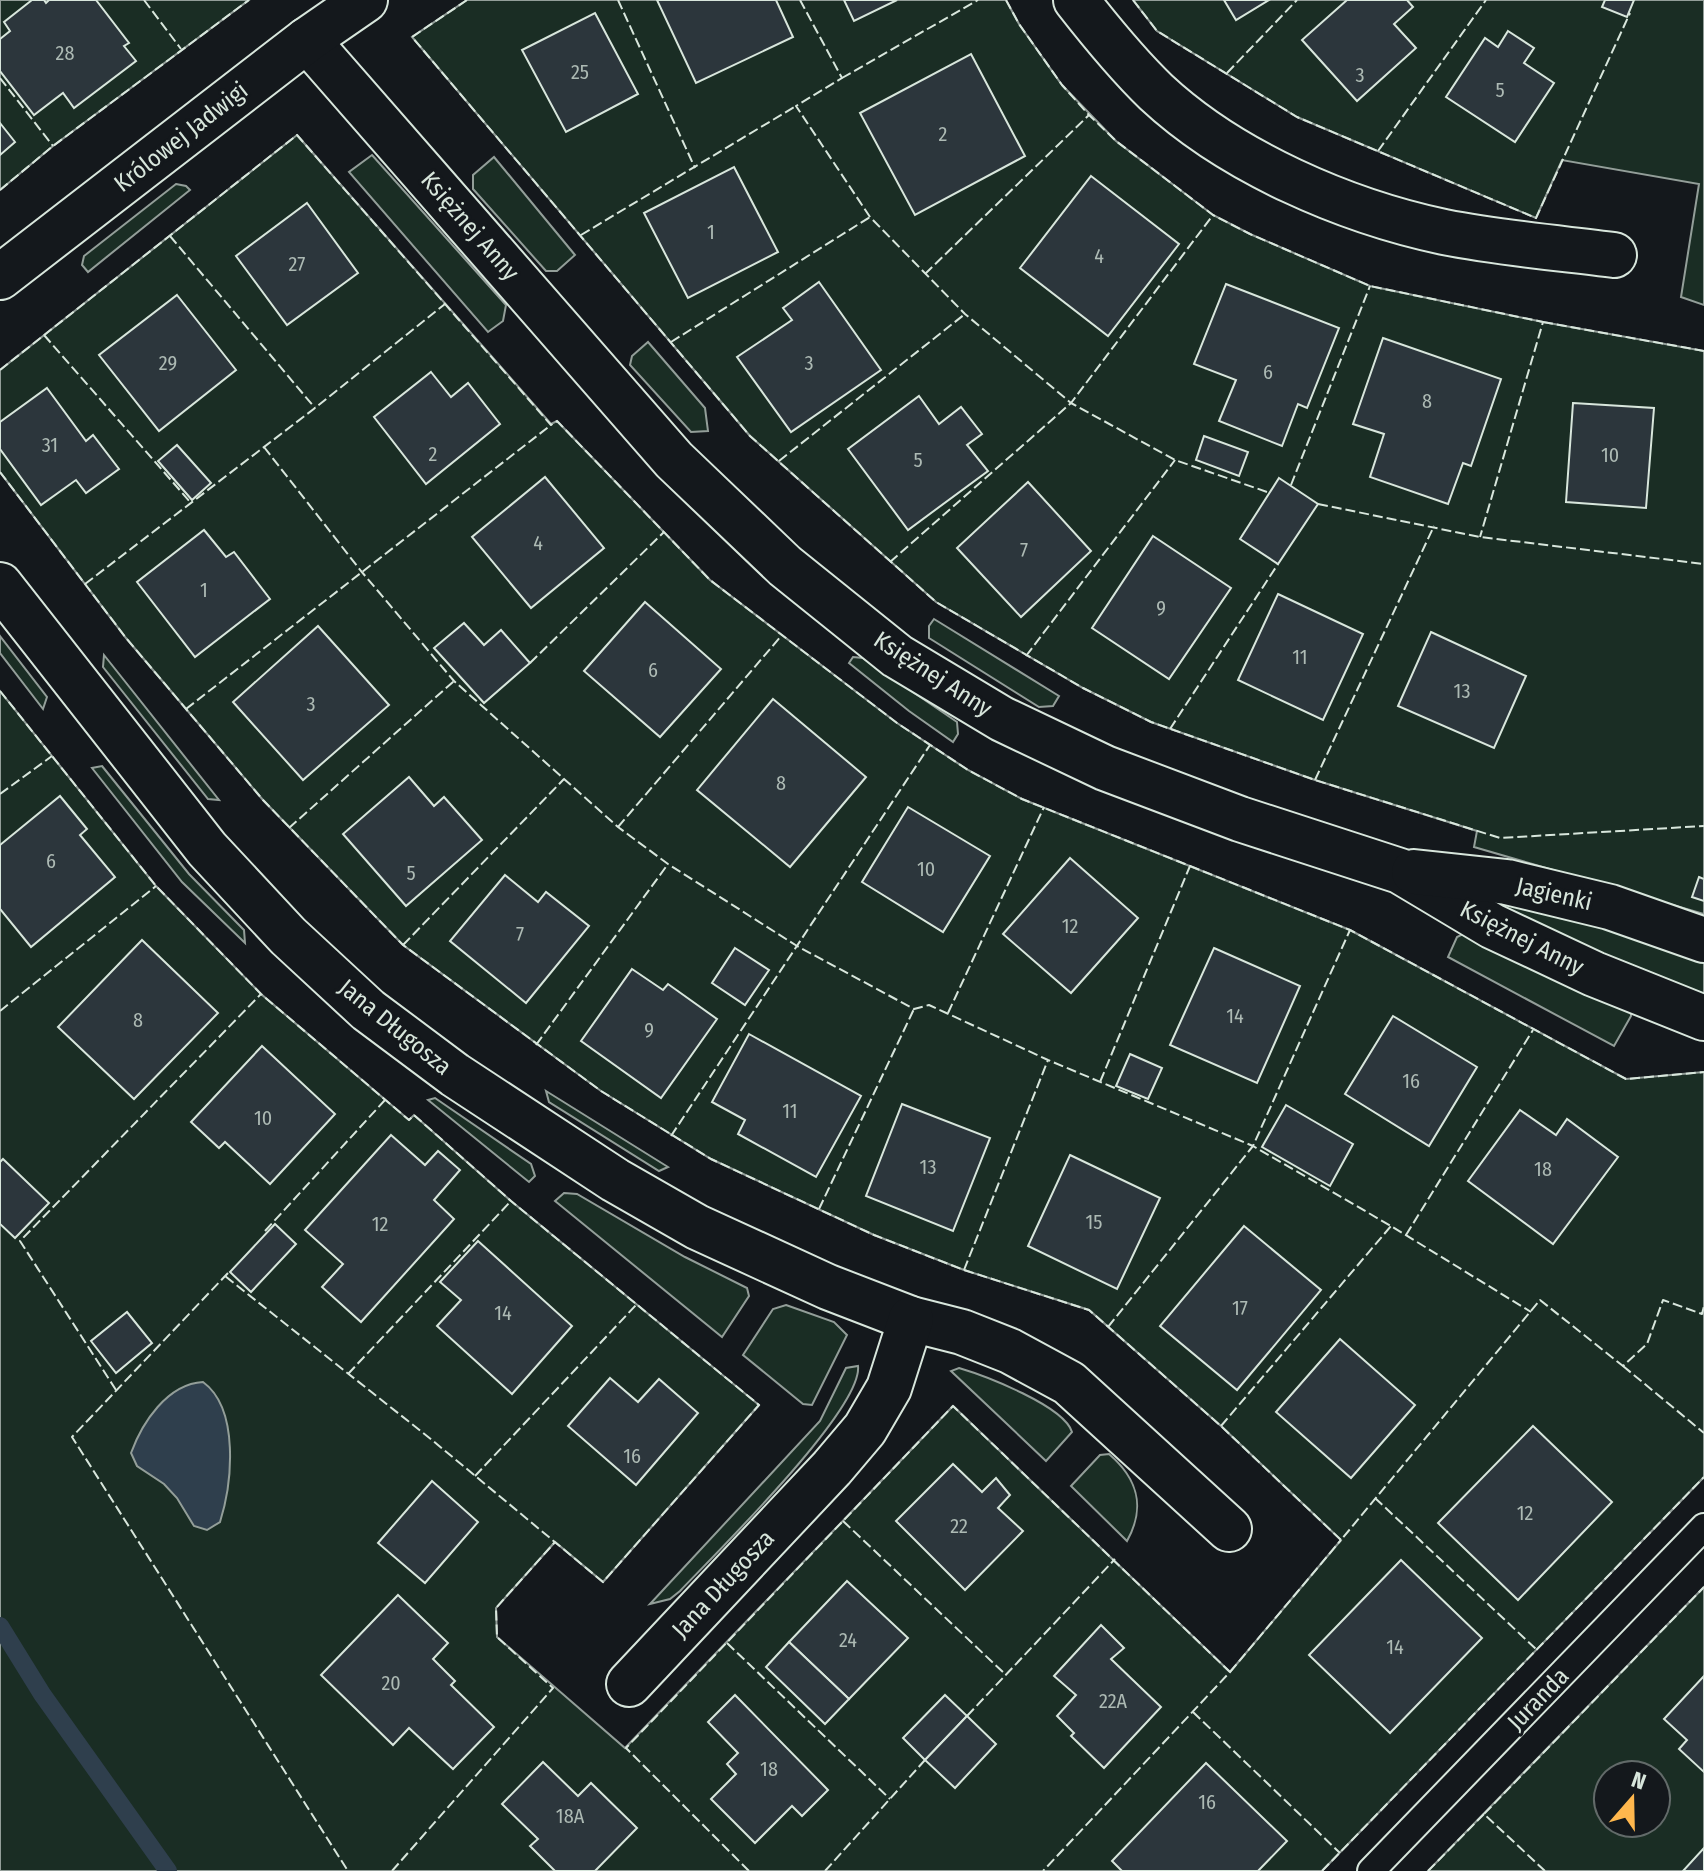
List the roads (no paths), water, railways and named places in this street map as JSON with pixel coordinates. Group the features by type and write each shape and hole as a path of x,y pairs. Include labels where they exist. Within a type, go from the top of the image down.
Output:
{"street":[{"name":"Królowej Jadwigi","path":"0,277 307,40 365,0"},
{"path":"1076,0 1110,44 1157,92 1195,124 1247,157 1300,183 1373,213 1445,232 1614,255"},
{"name":"Księżnej Anny","path":"307,40 674,460 785,566 897,656 1002,719 1105,768 1240,819 1400,871 1492,926 1594,974 1704,1018"},
{"name":"Jana Długosza","path":"0,585 207,849 288,936 368,1010 455,1075 628,1188 697,1227 828,1287 911,1319 962,1332 1010,1351 1069,1383 1229,1529"},
{"name":"Jagienki","path":"1400,871 1507,882 1610,907 1704,940"},
{"name":"Jana Długosza","path":"629,1684 865,1429 889,1388 911,1319"}],"lane":[{"name":"Juranda","path":"1371,1871 1704,1527"}],"water":[{"path":"203,1382 215,1394 223,1410 230,1448 228,1488 220,1522 207,1530 194,1526 177,1498 164,1484 137,1466 131,1453 149,1418 167,1397 190,1384"}],"waterway":[{"path":"0,1626 42,1694 168,1871"}]}
